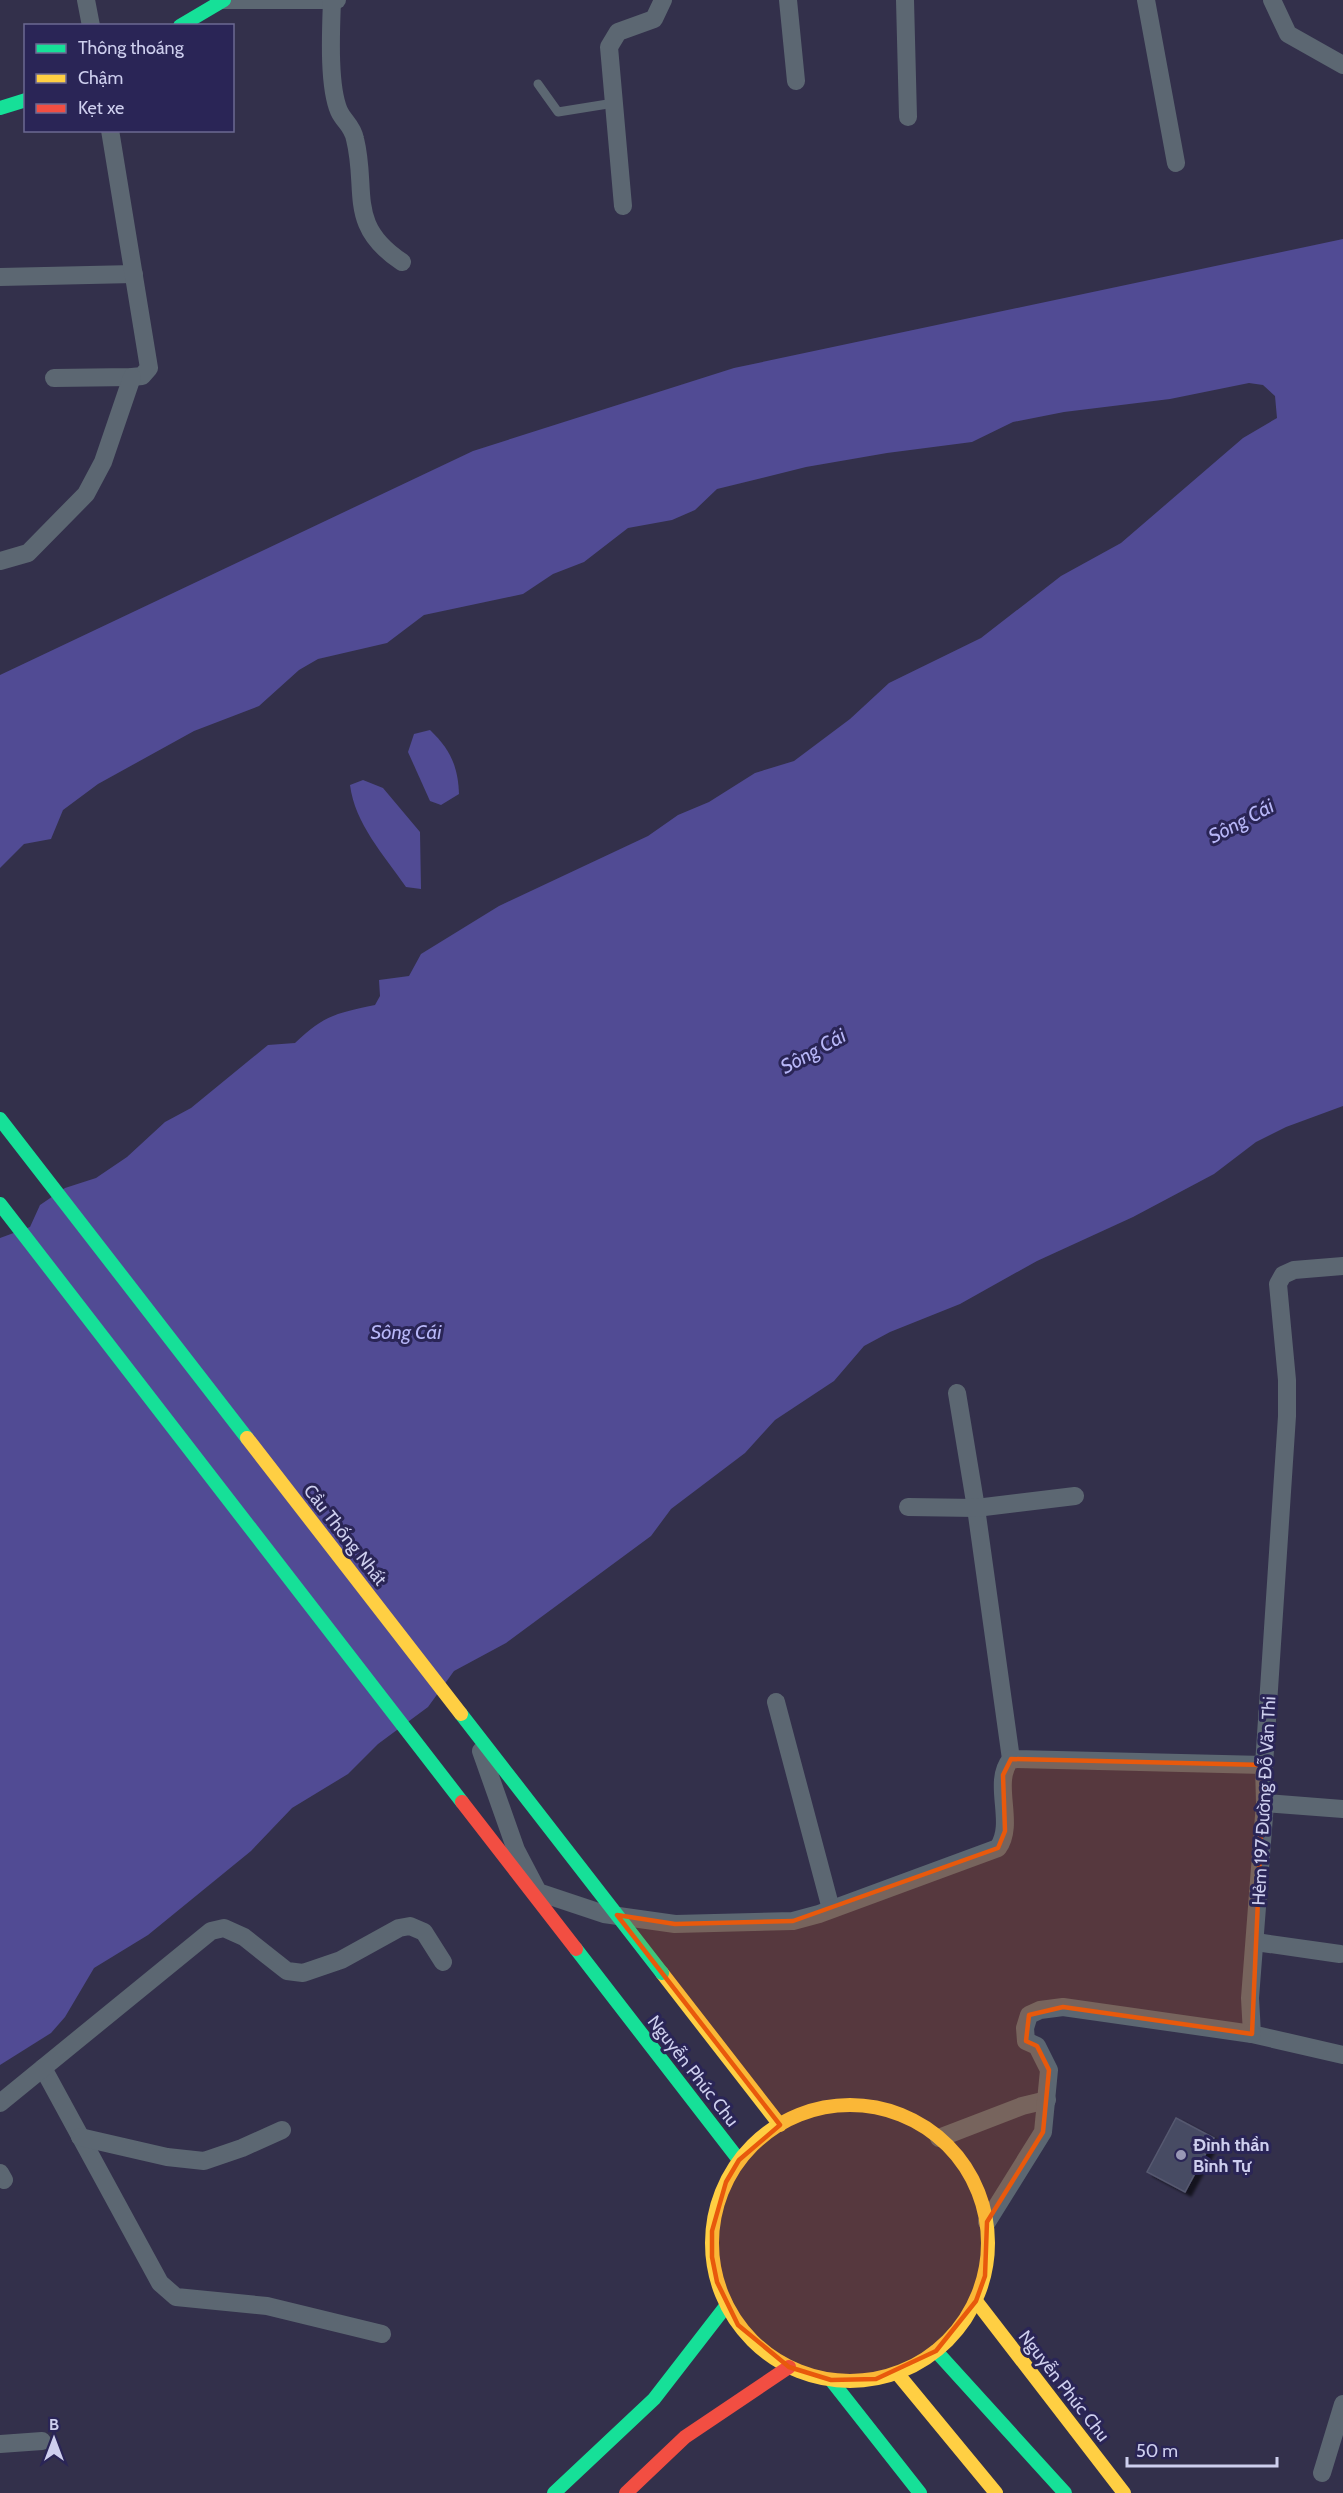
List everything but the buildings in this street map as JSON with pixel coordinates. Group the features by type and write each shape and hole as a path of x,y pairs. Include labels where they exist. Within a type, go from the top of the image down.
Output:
{"main road":[{"path":"183,24 223,0"},
{"path":"0,108 24,101"},
{"name":"Cầu Thống Nhất","path":"0,1119 662,1973"},
{"name":"Nguyễn Phúc Chu","path":"0,1204 739,2160"},
{"name":"Nguyễn Phúc Chu","path":"662,1973 780,2124"},
{"path":"857,2106 884,2110 909,2119 939,2138 969,2172 980,2196 987,2222 988,2249 985,2276 976,2301 965,2320 936,2351 918,2363 897,2373 876,2379 831,2380 809,2375 789,2367 753,2341 738,2325 726,2306 717,2282 712,2257 712,2231 717,2206 726,2182 739,2160 758,2140 780,2124 830,2107 857,2106"},
{"name":"Nguyễn Phúc Chu","path":"976,2301 1124,2493"},
{"path":"554,2493 654,2399 726,2306"},
{"path":"936,2351 1065,2493"},
{"path":"626,2493 685,2437 789,2367"},
{"path":"897,2373 996,2493"},
{"path":"831,2380 920,2493"}],"street":[{"path":"86,0 91,24"},
{"path":"223,0 336,0"},
{"path":"332,0 334,85 339,112 351,126 356,141 363,216 377,240 402,262"},
{"path":"623,206 609,47 618,32 654,19 663,0"},
{"path":"788,0 796,81"},
{"path":"905,0 908,117"},
{"path":"1146,0 1176,163"},
{"path":"1272,0 1288,34 1343,65"},
{"path":"54,378 142,376 149,368 110,132"},
{"path":"0,276 134,274"},
{"path":"0,561 28,553 86,494 103,462 132,377"},
{"name":"Hẻm 197 Đường Đỗ Văn Thi","path":"1252,2034 1250,1998 1265,1803 1263,1765 1285,1474 1287,1380 1278,1284 1283,1275 1294,1270 1343,1266"},
{"path":"470,1718 516,1850 538,1892 604,1914 675,1923 793,1921 998,1848 1003,1841 1005,1831 1003,1775 1005,1766 1011,1759 976,1508 957,1393"},
{"path":"908,1507 976,1508 1075,1496"},
{"path":"777,1702 831,1909"},
{"path":"1011,1759 1263,1765"},
{"path":"1265,1803 1343,1809"},
{"path":"0,2103 211,1930 224,1928 244,1937 287,1971 303,1973 341,1960 399,1928 410,1926 424,1932 443,1962"},
{"path":"1256,1942 1340,1954"},
{"path":"987,2222 1043,2132 1049,2070 1037,2046 1026,2041 1025,2028 1029,2015 1040,2010 1063,2007 1252,2034 1343,2055"},
{"path":"43,2068 160,2283 176,2297 267,2306 382,2334"},
{"path":"939,2138 1022,2106 1047,2100"},
{"path":"80,2137 167,2157 204,2162 282,2130"},
{"path":"1322,2473 1343,2404"},
{"path":"0,2444 42,2441"}],"lane":[{"path":"538,84 558,112 614,103"}],"highlighted area":[{"path":"1011,1759 1264,1765 1252,2034 1063,2007 1029,2015 1026,2041 1037,2046 1049,2070 1043,2132 987,2222 985,2276 976,2301 936,2351 876,2379 831,2380 789,2367 738,2325 717,2282 712,2257 712,2231 726,2182 739,2160 780,2125 617,1915 675,1924 793,1921 998,1848 1005,1831 1003,1775"}],"water":[{"name":"Sông Cái","path":"1343,239 1343,1106 1286,1127 1256,1142 1214,1174 1133,1217 1037,1261 960,1304 890,1332 864,1346 834,1381 775,1420 745,1453 671,1509 651,1536 506,1643 454,1671 428,1707 378,1744 348,1774 292,1808 251,1851 148,1935 94,1968 65,2017 51,2033 0,2065 0,1238 30,1227 40,1205 65,1188 96,1178 127,1157 165,1122 191,1108 268,1045 295,1043 323,1021 351,1010 375,1005 380,996 379,980 409,976 421,954 499,906 648,836 678,815 709,802 755,773 794,761 850,719 889,683 981,638 1061,576 1121,543 1243,438 1277,418 1275,396 1263,385 1249,383 1170,399 1064,412 1013,422 972,442 806,467 717,489 695,510 672,520 628,528 584,562 553,574 523,594 424,615 387,643 318,659 299,670 259,706 194,731 98,784 63,810 51,839 24,844 0,868 0,675 473,451 734,368"},
{"path":"430,730 448,751 457,775 459,794 441,805 430,801 408,752 414,734"},
{"path":"363,780 383,788 420,832 421,889 406,887 364,826 350,785"}],"traffic: fast":[{"path":"183,24 224,0"},
{"path":"0,108 24,101"},
{"path":"0,1119 247,1438"},
{"path":"0,1204 462,1802"},
{"path":"461,1714 662,1973"},
{"path":"576,1949 739,2160"},
{"path":"554,2493 654,2399 726,2306"},
{"path":"936,2351 1065,2493"},
{"path":"831,2380 920,2493"}],"traffic: slow":[{"path":"247,1438 461,1714"},
{"path":"662,1973 780,2125"},
{"path":"850,2105 877,2108 903,2116 927,2128 947,2146 965,2166 977,2190 985,2216 988,2243 985,2270 977,2296 965,2320 947,2340 927,2358 903,2370 877,2378 850,2381 823,2378 797,2370 773,2358 753,2340 735,2320 723,2296 715,2270 712,2243 715,2216 723,2190 735,2166 753,2146 773,2128 797,2116 823,2108 850,2105"},
{"path":"976,2301 1124,2493"},
{"path":"897,2373 996,2493"}],"traffic: jam":[{"path":"462,1802 576,1949"},
{"path":"626,2493 685,2437 789,2367"}],"place":[{"name":"Đình thần Bình Tự","path":"1181,2155"}]}
